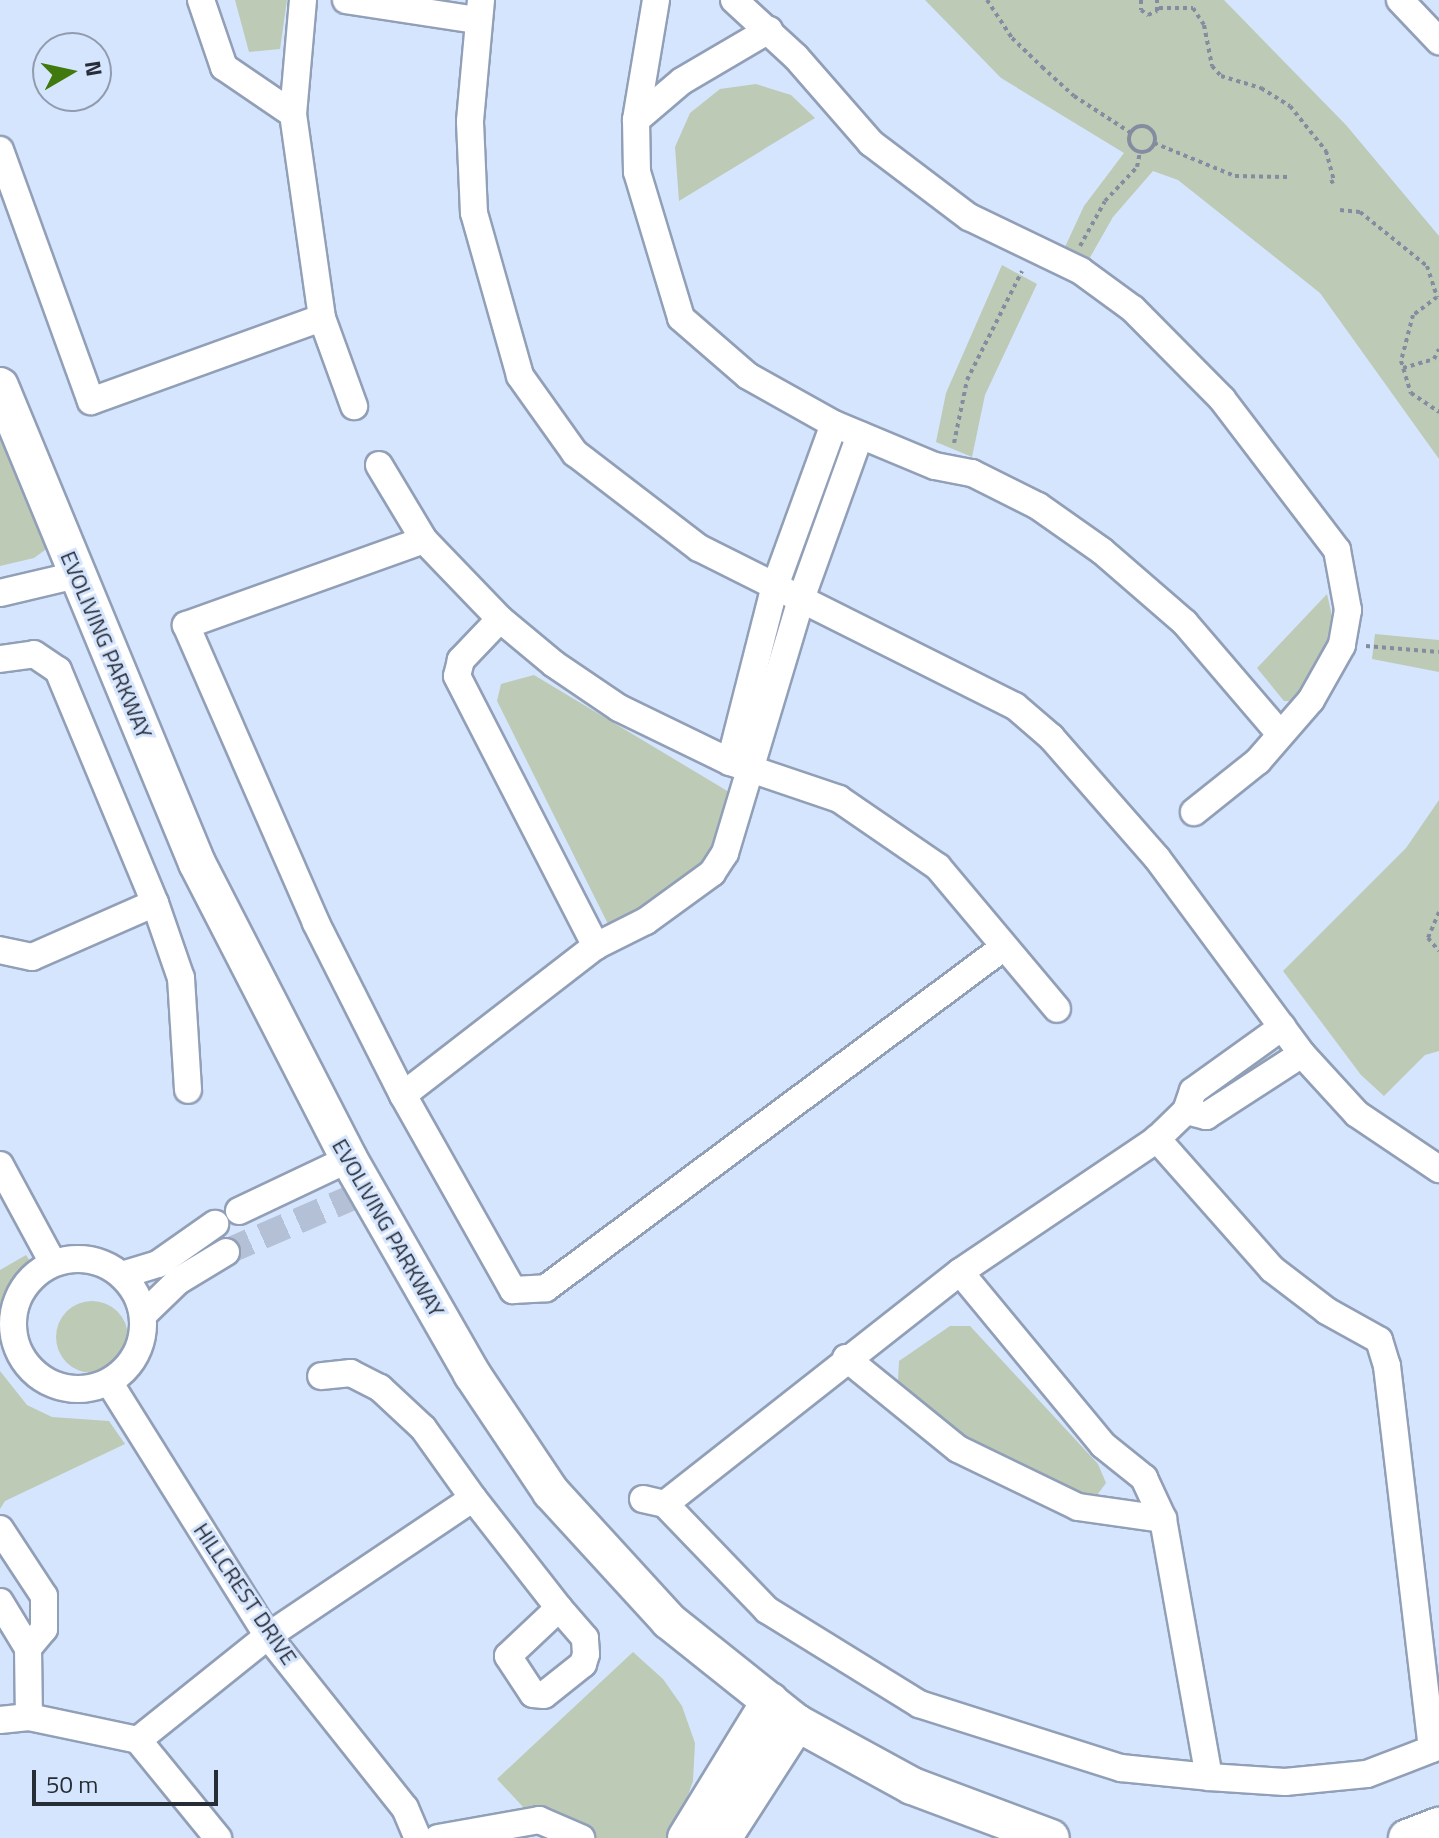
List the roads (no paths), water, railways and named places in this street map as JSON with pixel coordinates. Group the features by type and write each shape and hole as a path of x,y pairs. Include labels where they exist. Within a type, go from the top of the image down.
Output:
{"street":[{"path":"201,0 224,67 293,114"},
{"path":"303,0 293,114 322,318 354,406"},
{"path":"346,0 479,10 470,122 474,213 520,376 575,453 699,548 802,596 1015,706 1051,737 1157,858 1302,1054 1357,1114 1439,1169"},
{"path":"656,0 636,120 637,172 681,318 748,376 834,424 951,469 972,473 1038,506 1102,551 1185,623 1280,734"},
{"path":"734,0 769,30 871,143 969,217 1070,265 1133,309 1222,399 1337,550 1348,610 1342,645 1311,700 1258,761 1194,812"},
{"path":"1400,0 1439,41"},
{"path":"636,120 682,81 769,30"},
{"path":"0,150 91,401 322,318"},
{"name":"EVOLIVING PARKWAY","path":"0,386 197,863 349,1159 472,1374 551,1492 669,1621 784,1712 912,1786 1051,1838"},
{"path":"403,1095 596,946 646,921 712,873 725,853 775,586 834,424"},
{"path":"742,764 860,435"},
{"path":"379,465 424,540 500,619 619,708 742,764 839,799 938,867 1057,1009"},
{"path":"424,540 186,625 316,923 403,1095 513,1290 546,1288 1004,947"},
{"path":"0,593 77,575"},
{"path":"500,619 461,660 457,676 596,946"},
{"path":"0,659 34,654 58,670 155,903 181,978 188,1090"},
{"path":"0,950 32,957 155,903"},
{"path":"1157,1139 1272,1269 1327,1311 1379,1340 1387,1366 1432,1749 1367,1774 1285,1782 1209,1777 1121,1768 919,1704 767,1610 654,1502 960,1272 1157,1139 1186,1111 1193,1091 1282,1027"},
{"path":"1186,1111 1206,1116 1302,1054"},
{"path":"239,1211 349,1159"},
{"path":"0,1165 53,1263"},
{"path":"122,1275 158,1264 215,1224"},
{"path":"143,1315 122,1275 96,1260 53,1263 38,1272 19,1297 14,1312 16,1345 34,1372 55,1384 78,1389 109,1382 132,1361 143,1315 178,1281 226,1252"},
{"path":"960,1272 1103,1445 1144,1478 1163,1519 1209,1777"},
{"path":"846,1358 958,1449 1078,1507 1163,1519"},
{"path":"321,1376 351,1373 380,1388 423,1428 559,1608"},
{"name":"HILLCREST DRIVE","path":"109,1382 268,1636 405,1808 418,1838"},
{"path":"138,1740 268,1636 473,1498"},
{"path":"0,1529 44,1596 44,1629 28,1648"},
{"path":"0,1602 28,1648 29,1717"},
{"path":"686,1838 784,1712"},
{"path":"723,1838 784,1712"},
{"path":"0,1720 29,1717 138,1740 218,1838"},
{"path":"438,1838 539,1820 581,1838"},
{"path":"1407,1838 1439,1826"}],"tunnel":[{"path":"226,1252 367,1191"}]}
